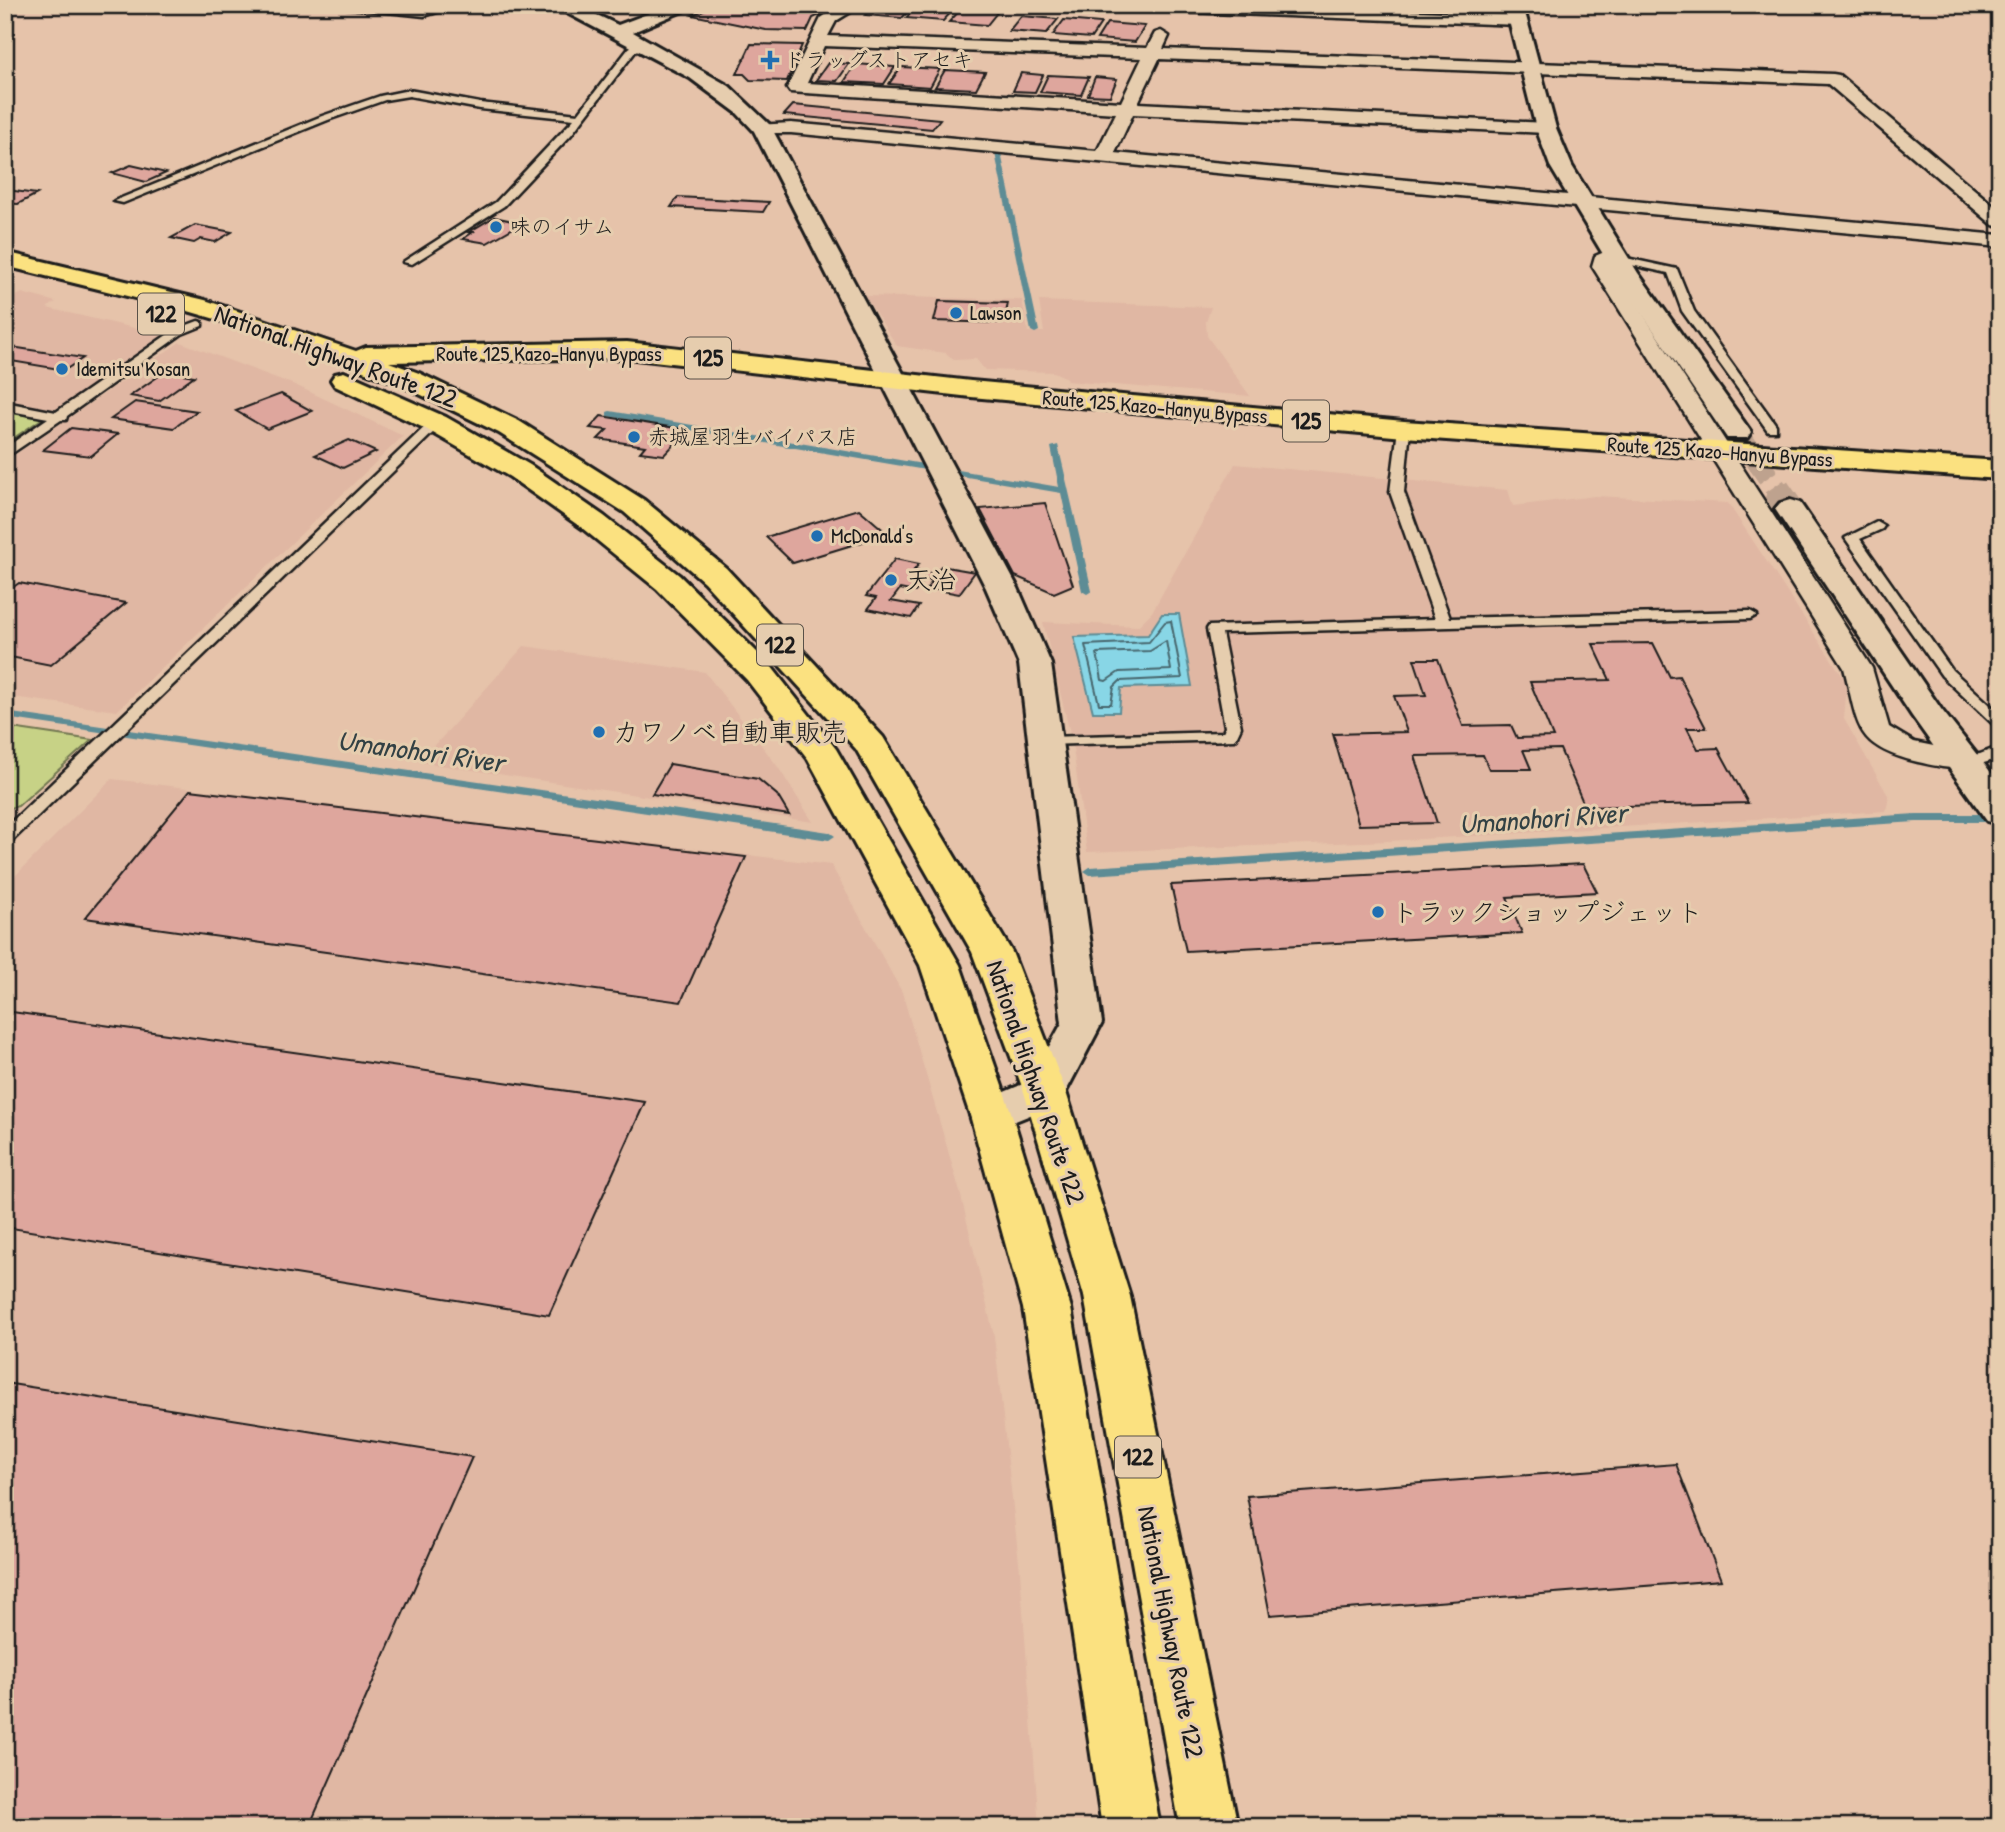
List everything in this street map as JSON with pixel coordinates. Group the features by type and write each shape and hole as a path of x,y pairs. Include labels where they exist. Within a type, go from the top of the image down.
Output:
{"highway":[{"name":"National Highway Route 122","path":"5,259 196,305 350,356 445,410 520,471 593,522 668,582 759,673 824,757 940,965 991,1115 1047,1308 1130,1827"},
{"name":"National Highway Route 122","path":"5,275 198,324 445,410 509,427 634,506 715,575 870,744 992,952 1045,1092 1107,1296 1209,1827"},
{"path":"445,410 458,379 467,371 522,351"},
{"name":"Route 125 Kazo-Hanyu Bypass","path":"313,366 350,356 627,351 893,380 1404,429 1728,442 2000,470"}],"street":[{"path":"617,32 688,5"},
{"path":"854,5 829,18 796,88 1127,108 1546,128"},
{"path":"1134,5 1516,13 1546,128 1561,166 1728,442 1858,668 1876,732 1889,742 1912,751 1938,758 1962,760"},
{"path":"1103,158 1174,7"},
{"path":"567,8 617,32 727,93 745,106 762,129 1002,589 1035,663 1082,1023 1045,1092 991,1115"},
{"path":"818,41 1833,79 2000,221"},
{"path":"762,129 791,128 2000,241"},
{"path":"1790,509 2000,813"}],"lane":[{"path":"326,5 424,13 447,7 567,8"},
{"path":"408,262 500,204 581,117 632,50 640,45"},
{"path":"119,201 325,118 383,98 409,93 480,106 581,117"},
{"path":"1616,256 1673,271 1688,312 1772,428"},
{"path":"5,454 62,417 178,332 198,324"},
{"path":"5,406 62,417"},
{"path":"5,838 445,410"},
{"path":"1404,429 1397,492 1444,623"},
{"path":"1877,526 1852,538 1947,673 2000,723"},
{"path":"1047,742 1229,737 1233,727 1214,629 1750,615"},
{"path":"1962,760 1983,759 2000,751"}],"shaded area":[{"name":"Idemitsu Kosan","path":"22,293 56,302 47,308 165,335 58,412 5,403 5,302"},
{"path":"865,296 1022,300 1028,332 1044,332 1039,301 1211,307 1206,322 1207,336 1250,396 1066,381 1067,378 1054,372 985,370 976,359 954,360 946,353 897,346"},
{"path":"180,342 295,385 403,436 117,711 5,696 5,462"},
{"path":"1235,464 1508,490 1513,506 1595,496 1728,503 1847,683 1844,719 1889,797 1886,811 1389,841 1087,852 1072,741 1043,622 1138,626 1152,612"},
{"name":"カワノベ自動車販売","path":"524,646 705,672 778,767 813,822 420,762"},
{"path":"112,779 831,865 902,992 960,1192 994,1336 1020,1571 1039,1827 5,1827 5,886"}],"green space":[{"path":"5,411 43,418 5,444"},
{"path":"5,727 92,740 18,806 5,809"}],"water":[{"path":"1162,614 1179,614 1192,686 1121,688 1119,712 1093,712 1074,637 1148,635"}],"building":[{"path":"715,5 779,5 822,14 813,18 807,31 766,30 692,15"},
{"path":"875,5 914,5 902,18 865,15"},
{"path":"919,5 956,7 943,21 906,18"},
{"path":"963,7 999,10 987,25 949,22"},
{"path":"1021,16 1058,19 1046,34 1009,31"},
{"path":"1064,20 1101,23 1091,38 1053,35"},
{"path":"1107,23 1145,26 1135,42 1097,39"},
{"name":"ドラッグストアセキ","path":"751,44 802,45 787,81 750,80 744,74 737,74"},
{"path":"828,63 849,64 837,81 816,80"},
{"path":"856,64 895,67 884,84 844,82"},
{"path":"901,67 940,69 930,87 889,84"},
{"path":"945,70 985,72 976,89 935,87"},
{"path":"1021,73 1043,75 1035,92 1013,91"},
{"path":"1048,75 1089,77 1081,95 1040,92"},
{"path":"1095,77 1117,79 1110,96 1088,95"},
{"path":"793,105 940,119 932,129 784,115"},
{"path":"131,165 166,173 146,182 112,173"},
{"path":"5,191 37,194 18,204 5,203"},
{"path":"678,197 769,202 763,212 671,207"},
{"name":"味のイサム","path":"494,217 522,223 487,243 463,239 473,232 469,232"},
{"path":"195,225 232,232 215,242 201,239 194,243 171,238"},
{"path":"939,301 1008,303 1004,323 934,321"},
{"path":"5,346 83,358 65,370 5,360"},
{"path":"166,371 194,376 159,401 130,396"},
{"path":"281,394 312,411 267,429 236,411"},
{"path":"135,402 197,411 174,428 111,419"},
{"path":"601,416 688,430 664,455 640,452 645,446 598,439 607,430 590,428"},
{"path":"71,428 118,434 91,456 43,450"},
{"path":"349,440 376,452 343,468 315,455"},
{"path":"1045,503 1073,585 1054,593 1015,576 980,509"},
{"path":"859,509 888,534 793,563 766,537"},
{"path":"895,559 919,564 914,570 935,574 941,566 975,572 959,594 927,588 933,581 916,577 914,581 923,582 915,592 900,589 891,601 919,606 911,618 868,609 876,598 866,596"},
{"path":"19,583 126,603 51,665 5,656 5,593"},
{"path":"1653,643 1670,677 1679,676 1706,728 1687,728 1698,749 1718,748 1748,803 1585,807 1560,749 1523,750 1531,769 1489,769 1483,755 1415,756 1437,823 1359,825 1333,734 1407,732 1394,696 1426,695 1414,659 1438,659 1463,726 1511,725 1517,738 1553,737 1530,682 1610,680 1593,644"},
{"path":"670,764 758,779 777,795 789,815 652,794"},
{"path":"190,790 746,857 681,1002 85,918"},
{"path":"1583,864 1597,892 1507,897 1522,933 1186,951 1171,885"},
{"path":"5,1011 645,1102 549,1315 5,1227"},
{"path":"5,1383 472,1457 309,1827 5,1827"},
{"path":"1676,1464 1721,1580 1270,1615 1247,1496"}],"waterway":[{"path":"998,153 1035,331"},
{"path":"1043,373 1044,378"},
{"path":"610,414 1065,491"},
{"path":"1055,447 1065,491"},
{"path":"1065,491 1087,591"},
{"name":"Umanohori River","path":"5,715 829,836"},
{"name":"Umanohori River","path":"1090,871 1916,818 2000,818"}],"tunnel":[{"path":"1737,432 1778,491"},
{"path":"1776,489 1790,509"}],"place":[{"name":"ドラッグストアセキ","path":"770,60"},
{"name":"味のイサム","path":"496,227"},
{"name":"Lawson","path":"956,313"},
{"name":"Idemitsu Kosan","path":"62,369"},
{"name":"赤城屋羽生バイパス店","path":"634,437"},
{"name":"McDonald's","path":"817,536"},
{"name":"天治","path":"891,580"},
{"name":"カワノベ自動車販売","path":"599,732"},
{"name":"トラックショップジェット","path":"1378,912"}]}
